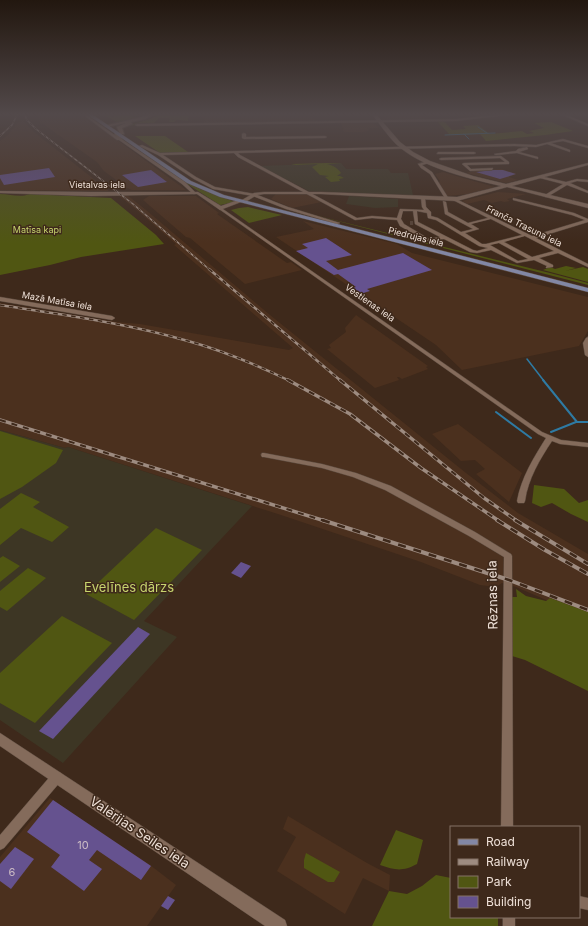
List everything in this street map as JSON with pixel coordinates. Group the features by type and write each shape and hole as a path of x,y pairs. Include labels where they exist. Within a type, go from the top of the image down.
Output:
{"main road":[{"name":"Vestienas iela","path":"152,156 196,186 241,201"},
{"name":"Vestienas iela","path":"156,156 197,183 241,201"},
{"name":"Piedrujas iela","path":"241,201 338,223 588,286"},
{"name":"Piedrujas iela","path":"241,201 588,290"}],"street":[{"name":"Vestienas iela","path":"144,156 193,190 194,193 198,193 220,208 499,405 550,438 567,444 588,445"},
{"path":"162,156 203,183 219,189 256,196 288,208 338,223"},
{"path":"239,156 358,219 372,217 413,223 472,251 477,252 492,248"},
{"path":"248,161 249,156"},
{"path":"418,156 428,162 461,174 588,206"},
{"path":"531,156 537,158"},
{"path":"441,159 501,157 508,163 464,164 470,170"},
{"path":"461,174 470,170 492,169 480,158"},
{"name":"Vestienas iela","path":"149,160 161,163"},
{"path":"400,221 428,240 477,229 446,213 445,200 431,173 420,164 428,162"},
{"path":"256,196 271,193 309,193 445,200 588,165"},
{"path":"540,177 568,184 588,192"},
{"path":"546,196 556,189 568,184 582,179 588,181"},
{"name":"Vietalvas iela","path":"0,192 91,194 194,193"},
{"path":"423,198 424,207 429,212 430,216 481,245 526,236"},
{"name":"Franča Trasuna iela","path":"454,199 588,266"},
{"path":"514,199 573,214 588,221"},
{"path":"220,208 241,201"},
{"path":"400,221 401,210 427,211"},
{"path":"413,223 415,210"},
{"path":"435,218 449,215"},
{"path":"467,224 491,218"},
{"path":"531,238 588,221"},
{"path":"501,242 551,266 548,267"},
{"path":"486,245 517,262 522,262 559,251"},
{"name":"Mazā Matīsa iela","path":"0,299 112,318"},
{"path":"588,339 586,343 588,355"},
{"path":"521,501 524,487 550,438"},
{"name":"Rēznas iela","path":"264,455 322,466 356,475 388,488 472,534 508,556 507,826"},
{"name":"Valērijas Seiles iela","path":"0,739 279,926"},
{"path":"0,844 57,777"}],"shaded area":[{"path":"0,156 65,156 109,191 0,190"},
{"path":"89,156 139,156 186,190 132,190 104,171 97,162"},
{"path":"341,163 346,169 388,169 391,173 408,173 413,195 309,191 260,166"},
{"path":"501,169 516,174 509,177 518,180 506,183 466,173 473,171"},
{"path":"443,172 495,187 468,194 447,196 438,183 440,181 435,174"},
{"path":"498,192 526,194 507,199 510,201 504,202 501,201 492,203 484,200 467,204 462,201"},
{"path":"276,194 309,194 322,202 292,208 271,199"},
{"path":"118,195 127,195 146,210 270,315 518,513 588,554 588,618 516,587 502,583 496,587 480,585 421,562 281,515 68,447 65,448 0,430 0,303 116,322 140,324 289,350 293,348 174,245 176,244"},
{"path":"149,196 196,196 219,213 217,214 287,263 291,262 302,270 245,284 190,238 186,237 143,200"},
{"path":"349,196 398,199 398,207 375,208 346,204"},
{"path":"303,221 397,244 412,253 588,297 588,331 579,346 462,370 436,345 276,237 314,229"},
{"path":"356,315 428,366 426,367 428,369 402,379 397,377 399,380 375,388 327,349 331,348 329,345 346,332 345,328"},
{"path":"458,424 522,473 509,502 476,474 485,469 475,460 461,461 432,434"},
{"path":"0,430 65,448 68,447 252,506 144,621 177,637 63,763 0,720"},
{"path":"50,798 150,865 176,885 147,926 0,926 0,857"},
{"path":"288,816 390,875 389,891 363,878 345,914 277,871 296,837 283,829"}],"green space":[{"path":"342,163 327,164 340,171 341,173 337,176 344,178 339,179 340,181 331,182 325,177 329,176 320,175 312,167 318,164 291,164"},
{"path":"175,176 200,189 235,202 220,205"},
{"name":"Matīsa kapi","path":"0,194 19,196 30,194 111,198 156,235 164,244 81,257 0,275"},
{"path":"248,207 282,215 249,223 231,210"},
{"path":"302,212 550,273 588,283 588,285"},
{"path":"338,224 588,288 588,289"},
{"path":"566,266 576,268 565,271 583,267 588,269 588,282 543,270 550,267 555,269"},
{"path":"0,431 63,450 56,463 22,487 0,499"},
{"path":"534,485 564,489 579,503 588,500 588,522 552,503 541,507 532,503"},
{"path":"21,493 40,502 33,507 69,527 52,542 21,528 0,545 0,509"},
{"name":"Evelīnes dārzs","path":"156,528 202,550 134,620 86,594"},
{"path":"3,556 20,566 0,582 0,558"},
{"path":"28,568 46,578 7,611 0,607 0,591"},
{"path":"516,589 526,596 546,601 550,598 588,612 588,691 525,660 512,656 512,597 517,597"},
{"path":"62,616 112,643 35,723 0,703 0,673"},
{"path":"396,830 423,840 417,864 403,869 390,868 380,865"},
{"path":"306,853 340,872 334,882 328,882 304,868"},
{"path":"436,875 450,878 450,918 498,918 498,926 372,926 389,891 407,894 422,886"}],"building":[{"path":"49,168 55,177 4,185 0,178 0,175"},
{"path":"151,170 167,182 138,187 122,175"},
{"path":"503,170 516,174 500,179 476,172"},
{"path":"326,238 352,255 326,261 338,270 403,253 432,270 367,289 370,291 360,294 352,288 356,287 338,274 334,275 296,251 308,248 302,244"},
{"path":"241,562 251,566 241,578 231,573"},
{"path":"138,627 150,634 53,739 39,731"},
{"path":"53,800 151,866 141,880 97,850 89,860 102,869 84,891 51,867 60,855 27,832"},
{"path":"15,847 34,859 11,889 0,881 0,864"},
{"path":"168,896 175,900 168,910 161,906"}],"waterway":[{"path":"527,359 544,381"},
{"path":"543,380 577,422"},
{"path":"496,412 531,438"},
{"path":"551,432 577,422"},
{"path":"577,422 588,422"}],"railway":[{"path":"71,156 133,204 210,270"},
{"path":"209,269 341,381"},
{"path":"0,305 95,320 165,335 227,354 289,380"},
{"path":"289,380 350,414 421,468 499,521"},
{"path":"340,380 484,498 517,521"},
{"path":"0,420 325,521"},
{"path":"322,520 509,580 588,610"},
{"path":"497,520 545,550 588,574"},
{"path":"515,520 588,564"}]}
